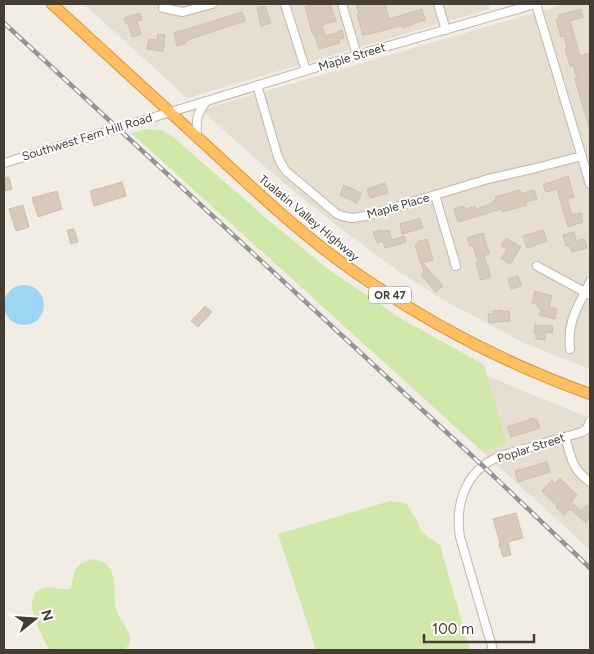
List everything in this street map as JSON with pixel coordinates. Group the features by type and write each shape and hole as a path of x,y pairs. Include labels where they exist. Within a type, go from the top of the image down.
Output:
{"highway":[{"name":"Tualatin Valley Highway","path":"52,4 291,221 367,281 426,318 474,344 546,377 590,394"}],"street":[{"path":"163,8 183,12 212,4"},
{"path":"285,4 306,70"},
{"path":"342,4 357,55"},
{"path":"438,4 446,30"},
{"name":"Maple Street","path":"169,112 306,70 535,4"},
{"path":"535,4 590,184"},
{"name":"Maple Place","path":"257,85 282,165 292,176 337,214 347,217 358,217 488,180 582,156"},
{"path":"197,137 196,122 199,112 209,100"},
{"name":"Southwest Fern Hill Road","path":"4,163 169,112"},
{"path":"435,195 456,266"},
{"path":"537,266 588,294"},
{"path":"570,349 569,337 573,314 588,294 590,282"},
{"name":"Poplar Street","path":"493,650 457,523 462,495 468,482 489,462 504,455 587,429 590,421"},
{"path":"565,437 576,470 590,482"}],"shaded area":[{"path":"84,4 488,4 490,9 187,98"},
{"path":"565,4 590,4 590,369 524,343 445,301 398,271 284,183 205,113 214,106"},
{"path":"486,375 590,418 590,550 483,452 507,443"}],"green space":[{"path":"147,129 162,130 173,137 328,269 400,318 484,365 507,443 483,452 131,133"},
{"path":"390,501 406,503 421,530 440,545 470,650 316,650 278,534"},
{"path":"93,559 102,561 112,571 116,609 129,633 129,644 125,650 50,650 37,626 32,607 32,598 36,592 44,588 71,588 78,566"}],"water":[{"path":"28,285 35,288 41,294 44,305 43,313 35,322 28,325 20,325 13,322 5,313 4,301 7,294 16,286"}],"building":[{"path":"314,4 330,4 336,21 322,25 325,36 342,30 344,38 339,39 340,43 319,49 305,7"},
{"path":"356,4 385,4 389,19 422,9 425,20 402,28 402,25 363,35"},
{"path":"265,6 271,23 261,26 257,8"},
{"path":"581,9 583,17 570,21 580,56 589,53 590,58 590,76 587,77 589,82 587,83 590,95 590,127 575,79 577,78 573,65 570,66 565,49 567,49 564,36 561,37 556,20 559,19 558,15"},
{"path":"242,12 245,21 185,41 186,43 177,46 174,33"},
{"path":"140,13 142,20 137,21 141,34 132,37 124,18"},
{"path":"158,34 165,35 163,51 147,49 149,39 157,40"},
{"path":"568,176 574,197 567,199 572,215 581,213 583,222 568,227 557,189 546,192 543,185"},
{"path":"9,177 12,189 4,191 4,179"},
{"path":"122,182 126,196 94,206 90,191"},
{"path":"385,183 388,193 370,198 367,189"},
{"path":"344,185 361,193 357,203 340,195"},
{"path":"520,190 521,194 534,190 537,199 526,202 527,205 502,212 501,209 458,222 454,209 464,206 465,209 475,206 476,209 493,203 496,200 495,197"},
{"path":"57,191 62,209 38,217 32,198"},
{"path":"23,205 29,227 16,231 9,209"},
{"path":"420,218 423,228 402,234 400,224"},
{"path":"74,229 78,242 71,244 67,230"},
{"path":"382,230 383,232 389,230 392,240 404,236 406,242 385,248 383,241 377,243 373,232"},
{"path":"543,230 547,241 527,248 523,236"},
{"path":"574,232 576,241 584,239 587,248 572,252 569,245 566,246 563,235"},
{"path":"483,233 489,254 484,255 491,277 481,280 473,245 470,246 467,238"},
{"path":"506,238 521,247 510,264 501,258 508,248 501,246"},
{"path":"427,239 433,260 423,263 443,286 436,292 421,275 424,272 415,245 418,244 417,242"},
{"path":"518,276 521,286 511,289 508,279"},
{"path":"535,291 552,296 549,307 557,309 555,319 539,315 541,309 537,307 537,304 532,303"},
{"path":"205,306 212,312 198,327 191,321"},
{"path":"502,310 503,312 509,311 510,321 489,323 488,314 494,314 493,311"},
{"path":"535,325 553,326 552,333 546,332 545,340 536,339 536,333 534,333"},
{"path":"534,418 537,420 540,428 511,437 507,427"},
{"path":"547,462 550,472 518,482 515,471"},
{"path":"560,478 577,495 571,502 581,511 587,505 590,507 590,517 586,523 570,509 564,515 542,491 552,480 554,484"},
{"path":"516,513 523,538 508,542 511,555 503,557 493,519"}],"railway":[{"path":"4,23 483,466 590,568"}]}
